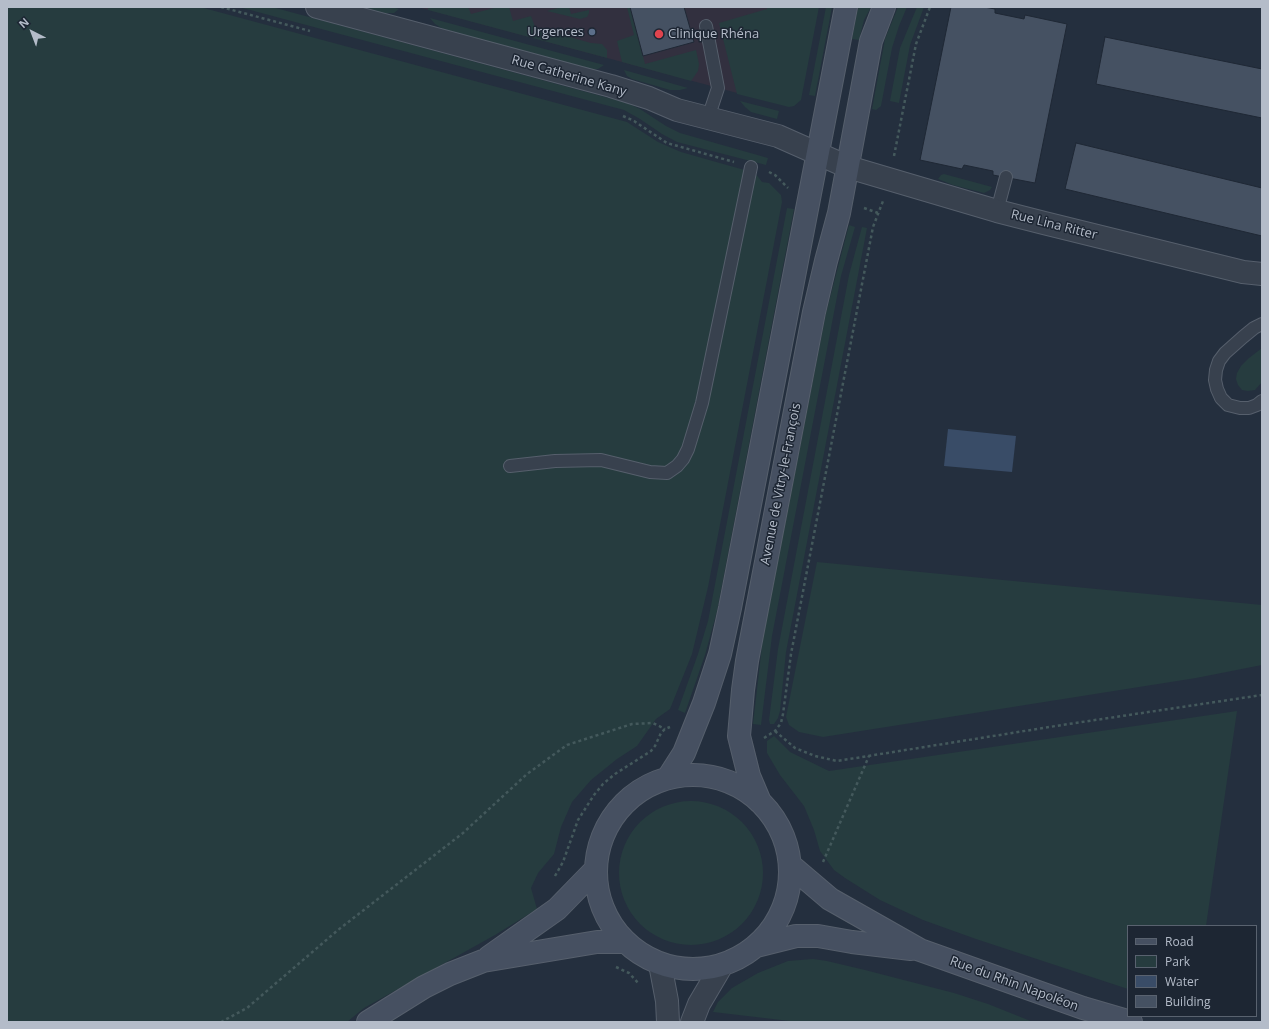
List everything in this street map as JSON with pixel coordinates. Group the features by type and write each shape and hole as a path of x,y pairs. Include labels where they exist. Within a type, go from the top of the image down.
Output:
{"main road":[{"name":"Avenue de Vitry-le-François","path":"668,778 684,753 704,703 720,654 846,7"},
{"name":"Avenue de Vitry-le-François","path":"760,802 749,776 739,736 747,661 814,312 839,213 871,41 884,7"},
{"path":"684,775 700,775 717,777 732,782 747,791 760,802 770,812 778,824 784,837 790,865 788,895 783,910 767,935 756,946 734,960 722,965 691,969 660,964 641,955 625,942 616,932 602,909 596,883 595,870 601,839 616,812 627,800 653,783 684,775"},
{"name":"Rue du Rhin Napoléon","path":"790,865 830,899 920,950 1083,1008 1131,1022"},
{"path":"483,961 557,909 595,870"},
{"name":"Rue du Rhin Napoléon","path":"756,946 796,936 818,936 852,942 920,950"},
{"path":"368,1022 450,974 483,961 597,942 625,942"}],"street":[{"name":"Rue Catherine Kany","path":"317,7 611,86 649,98 677,110 778,136 818,154"},
{"path":"818,154 848,167"},
{"name":"Rue Lina Ritter","path":"848,167 997,211 1235,270 1262,274"},
{"path":"660,964 668,1022"},
{"path":"692,1022 699,1004 722,965"}],"lane":[{"path":"706,26 718,88 708,118"},
{"path":"510,466 556,461 601,460 650,472 667,473 677,466 683,459 688,450 702,403 751,167"},
{"path":"997,211 1006,177"},
{"path":"1262,324 1254,328 1225,352 1219,361 1215,380 1221,398 1228,405 1240,408 1249,408 1262,401"}],"path":[{"path":"221,7 313,32"},
{"path":"763,738 775,731 781,723 796,631 873,227 890,180 916,44 930,7"},
{"path":"618,114 634,121 667,143 773,173 788,188 795,191"},
{"path":"861,207 879,213"},
{"path":"775,731 795,748 815,756 837,760 1262,695"},
{"path":"221,1022 247,1008 338,930 463,832 527,774 567,745 632,724 653,723 665,729"},
{"path":"554,877 563,862 578,820 594,794 615,774 651,751 665,729 668,727"},
{"path":"822,864 869,756"},
{"path":"610,965 629,973 642,987"}],"shaded area":[{"name":"Clinique Rhéna","path":"418,7 806,7 763,100"}],"green space":[{"path":"7,7 200,7 627,122 658,142 681,152 755,173 762,182 769,183 781,195 782,202 708,587 692,654 670,709 656,719 637,746 617,759 591,780 572,802 561,827 554,854 538,873 531,888 537,909 495,935 364,1008 347,1022 7,1022"},
{"path":"239,7 272,7 627,103 680,133 768,158 766,165 677,142 624,110"},
{"path":"363,7 391,7 399,9 394,13 385,13"},
{"path":"428,7 468,7 471,14 498,7 509,7 513,21 531,16 535,27 591,43 602,44 607,50 607,58 428,10"},
{"path":"562,7 569,7 571,14 589,10 589,13 587,17 580,19 547,11"},
{"path":"627,7 630,7 645,64 696,50 699,64 698,71 691,81 622,62 617,41 634,35"},
{"path":"767,7 819,7 801,100 794,106 789,107 737,94 719,23 767,9"},
{"path":"826,7 832,7 815,96 809,95"},
{"path":"858,7 871,7 864,20 859,40 852,39"},
{"path":"898,7 907,7 892,48 881,106 876,110 872,109 885,39"},
{"path":"917,7 924,7 910,45 899,103 890,101 900,48"},
{"path":"430,18 604,65 598,69 591,69 443,29 435,24"},
{"path":"624,70 688,88 670,90 632,79 627,76"},
{"path":"740,101 779,111 777,119 751,112"},
{"path":"944,174 992,187 984,193 953,185 938,179"},
{"path":"787,208 794,209 717,611 705,655 685,713 678,710 708,621"},
{"path":"849,225 855,227 841,276 772,636 761,725 753,724 763,637 826,313"},
{"path":"862,227 867,228 786,652 780,711 774,724 770,724 769,720 778,649 849,275"},
{"path":"1262,348 1262,382 1255,390 1242,390 1236,379 1237,373 1241,366 1249,358"},
{"path":"817,562 1262,605 1262,665 1196,678 823,737 799,732 789,725 786,717"},
{"path":"1237,711 1206,925 1127,925 1127,989 923,920 880,900 834,870 820,851 814,830 804,806 780,775 767,753 767,741 774,736 790,752 829,771"},
{"path":"691,801 712,804 731,813 742,822 751,833 760,852 763,873 760,894 751,913 742,924 731,933 712,942 691,945 670,942 651,933 640,924 631,913 622,894 619,873 622,852 631,833 640,822 651,813 670,804"},
{"path":"813,959 865,970 954,993 988,1004 1033,1022 798,1022 713,1012 718,1002 732,988 758,973 788,961"}],"water":[{"path":"948,429 1016,436 1012,472 944,466"}],"building":[{"path":"630,7 684,7 694,42 643,56"},
{"path":"951,7 984,7 995,9 995,13 1024,19 1025,15 1067,24 1035,183 993,175 993,171 964,165 962,169 920,160"},
{"path":"1105,37 1262,69 1262,118 1096,84"},
{"path":"1076,143 1262,188 1262,236 1065,189"}],"place":[{"name":"Urgences","path":"592,32"},
{"name":"Clinique Rhéna","path":"659,34"}]}
